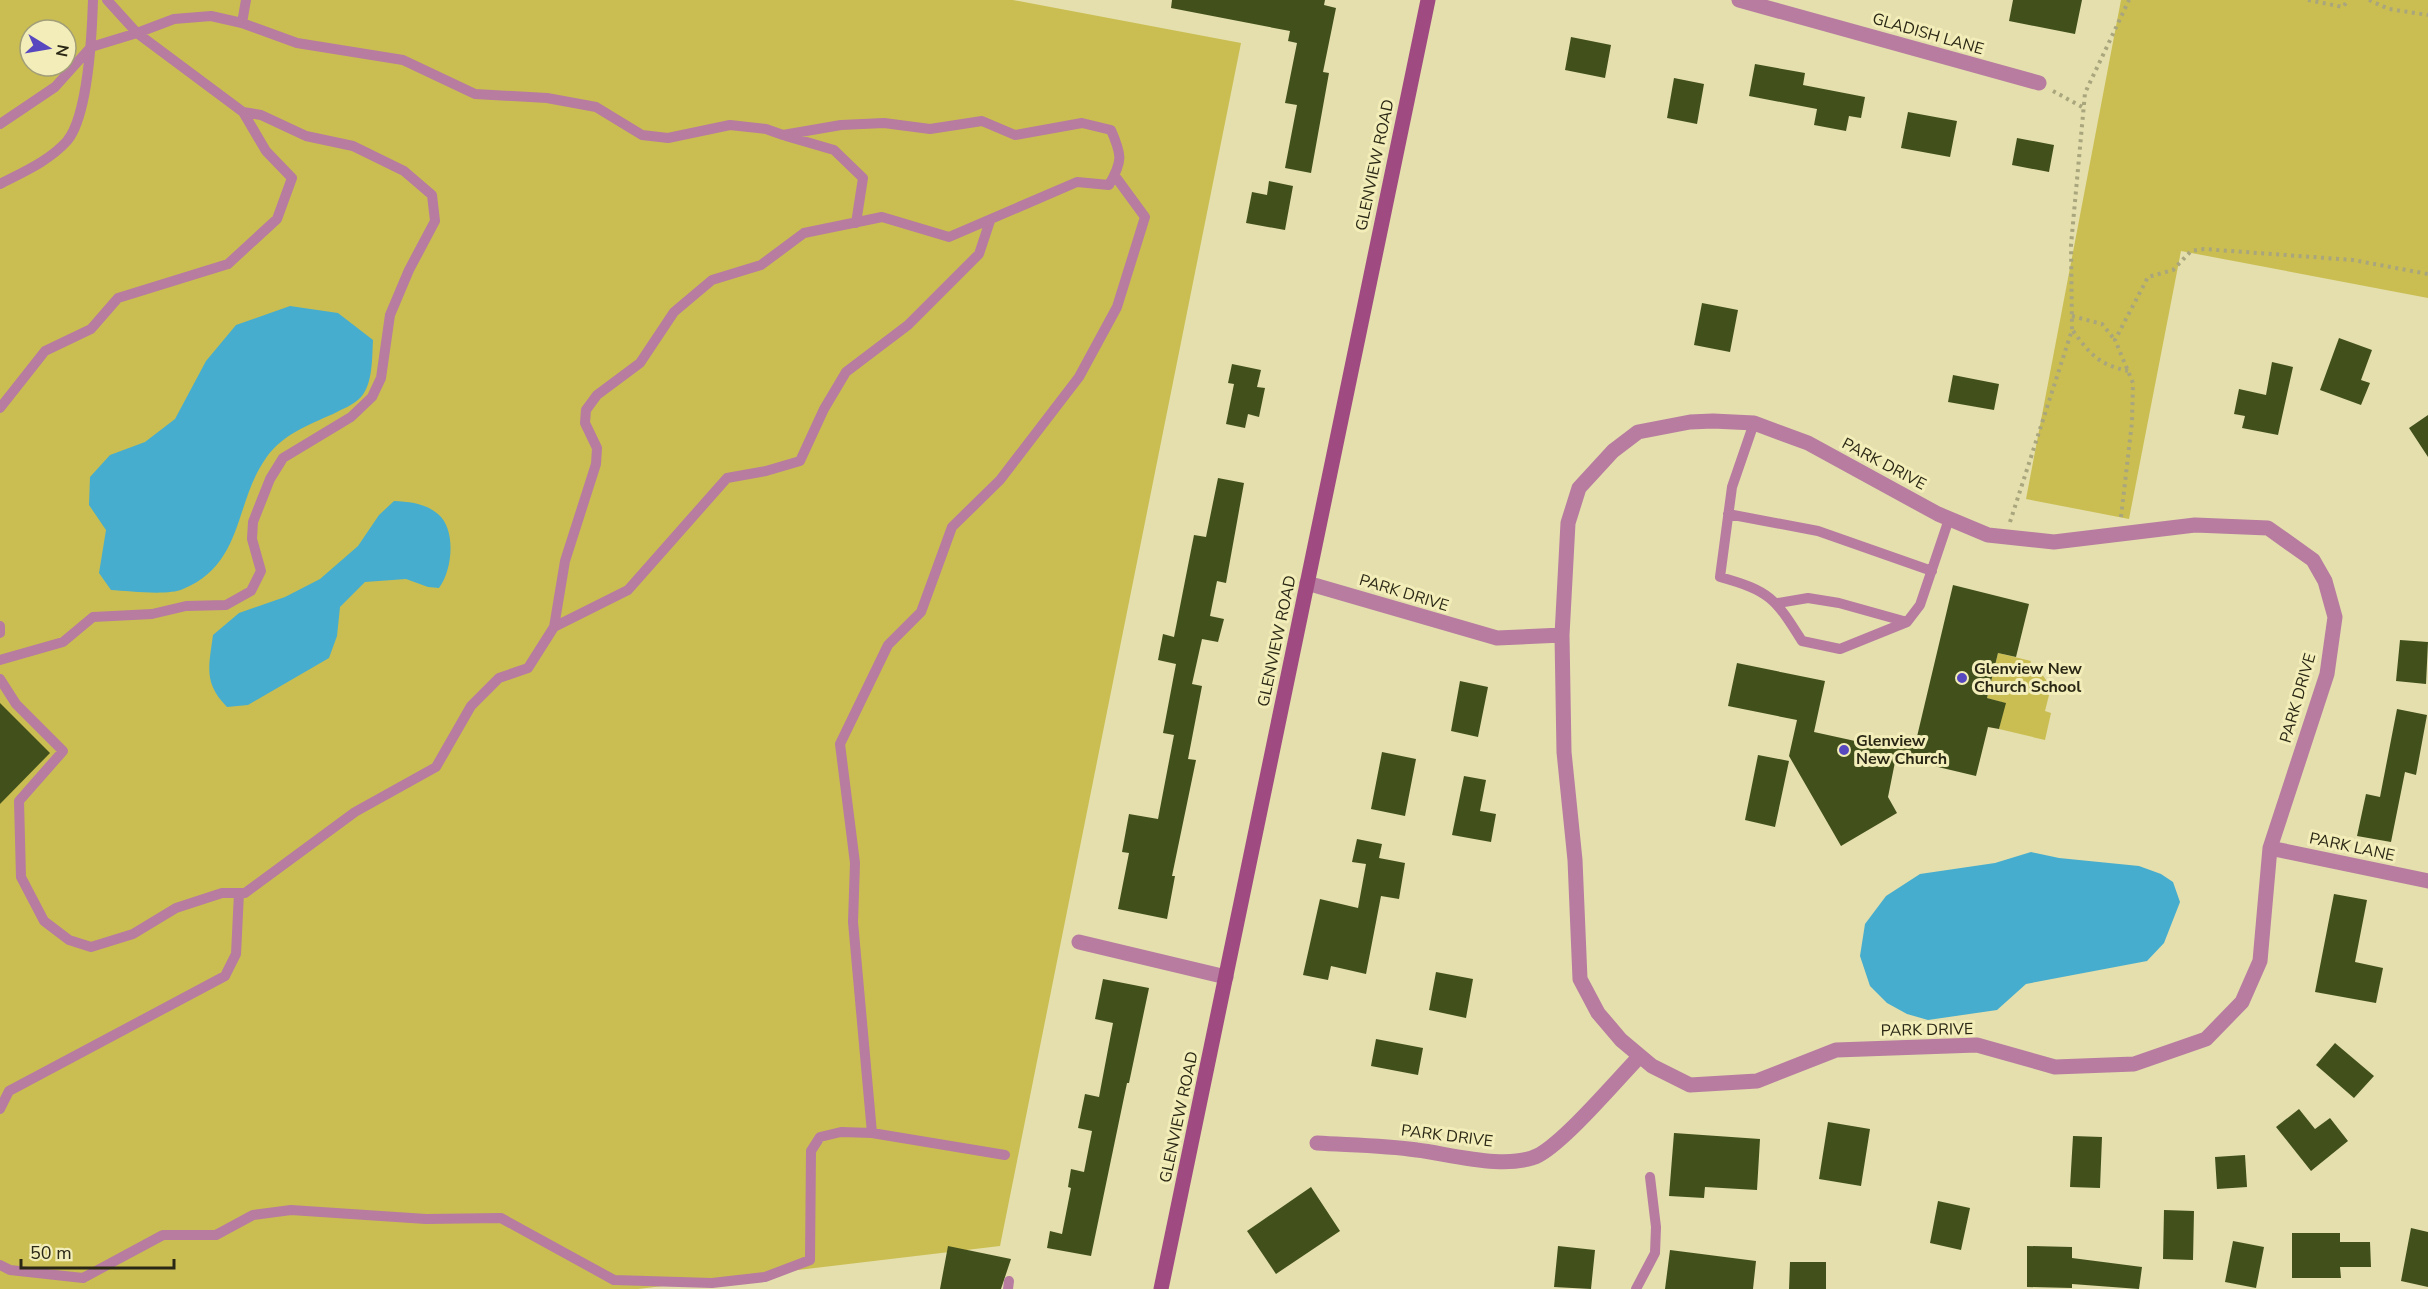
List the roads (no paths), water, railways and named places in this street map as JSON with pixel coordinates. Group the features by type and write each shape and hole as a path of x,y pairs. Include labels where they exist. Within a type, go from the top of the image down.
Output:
{"main road":[{"name":"GLENVIEW ROAD","path":"1161,1289 1428,0"}],"street":[{"name":"GLADISH LANE","path":"1739,0 2039,83"},
{"name":"PARK DRIVE","path":"1690,422 1754,423 1808,443 1950,519 1988,535 2054,542 2196,525 2268,528 2306,553 2325,581 2335,617 2327,674 2270,848 2260,961 2242,1002 2206,1039 2134,1064 2055,1067 1977,1045 1836,1050 1757,1081 1690,1085 1652,1066 1621,1040 1598,1013 1580,979 1575,866 1564,752 1562,635 1568,523 1579,488 1613,451 1638,432 1690,422"},
{"name":"PARK DRIVE","path":"1307,584 1497,638 1562,635"},
{"name":"PARK LANE","path":"2270,848 2428,881"},
{"path":"1079,942 1226,977"},
{"name":"PARK DRIVE","path":"1317,1143 1416,1149 1479,1160 1521,1161 1539,1154 1566,1132 1640,1056"}],"lane":[{"path":"0,184 40,164 68,140 80,109 91,47 93,0"},
{"path":"0,408 45,351 91,329 118,298 228,264 277,219 292,178 266,151 243,112 137,33 107,0"},
{"path":"242,23 246,0"},
{"path":"0,124 55,87 91,47 174,19 211,16 242,23 297,43 403,60 475,94 547,98 596,107 642,135 668,138 730,125 766,129 834,150 863,178 856,223"},
{"path":"0,660 63,642 93,617 152,614 186,606 226,605 251,591 261,571 252,539 253,522 270,479 283,458 351,417 372,397 381,378 390,315 409,270 435,221 432,195 404,171 353,146 306,136 261,115 243,112"},
{"path":"0,679 16,704 63,752 19,801 21,877 44,921 69,940 91,946 133,934 176,908 222,894 245,893 356,812 436,767 471,706 499,678 528,668 554,627 565,561 596,464 597,448 585,423 586,410 597,395 640,363 674,312 712,280 761,265 804,233 882,217 950,237 1077,182 1109,185 1120,166 1119,148 1111,130 1082,123 1015,135 982,121 930,129 884,123 841,126 783,135"},
{"path":"872,1133 852,922 855,863 840,744 888,645 921,612 952,527 1000,480 1079,377 1117,307 1145,217 1115,176"},
{"path":"554,627 628,590 727,478 766,471 800,460 824,409 846,372 908,325 979,254 990,221"},
{"path":"1754,423 1732,487 1720,577 1751,586 1778,603 1802,640 1840,649 1907,622 1920,605 1950,519"},
{"path":"1728,514 1818,531 1932,571"},
{"path":"1778,603 1808,598 1839,603 1907,622"},
{"path":"0,626 0,633"},
{"path":"0,1108 9,1091 225,976 236,954 239,893"},
{"path":"0,1265 10,1270 83,1278 163,1235 216,1235 253,1215 291,1210 426,1219 501,1218 614,1280 712,1283 765,1276 810,1260 811,1151 820,1137 841,1132 872,1133 1005,1155"},
{"path":"1636,1289 1655,1253 1656,1227 1650,1177"}],"water":[{"path":"290,306 338,313 373,340 371,370 365,392 351,405 296,432 272,450 256,476 228,548 203,578 176,591 148,593 111,590 99,573 106,530 89,505 90,477 110,455 145,442 175,419 206,361 236,325"},
{"path":"394,501 423,505 433,510 444,521 450,540 450,551 447,572 439,588 428,587 406,579 365,582 340,607 337,636 329,658 248,705 227,707 219,698 211,682 209,665 213,635 239,613 285,597 320,579 358,546 379,515"},
{"path":"2031,852 2059,858 2139,866 2161,874 2173,882 2180,902 2164,943 2147,961 2026,984 1997,1010 1928,1020 1907,1014 1887,1003 1870,986 1860,956 1865,924 1886,896 1920,874 1995,863"}],"place":[{"name":"Glenview New Church School","path":"1962,678"},
{"name":"Glenview New Church","path":"1844,750"}]}
